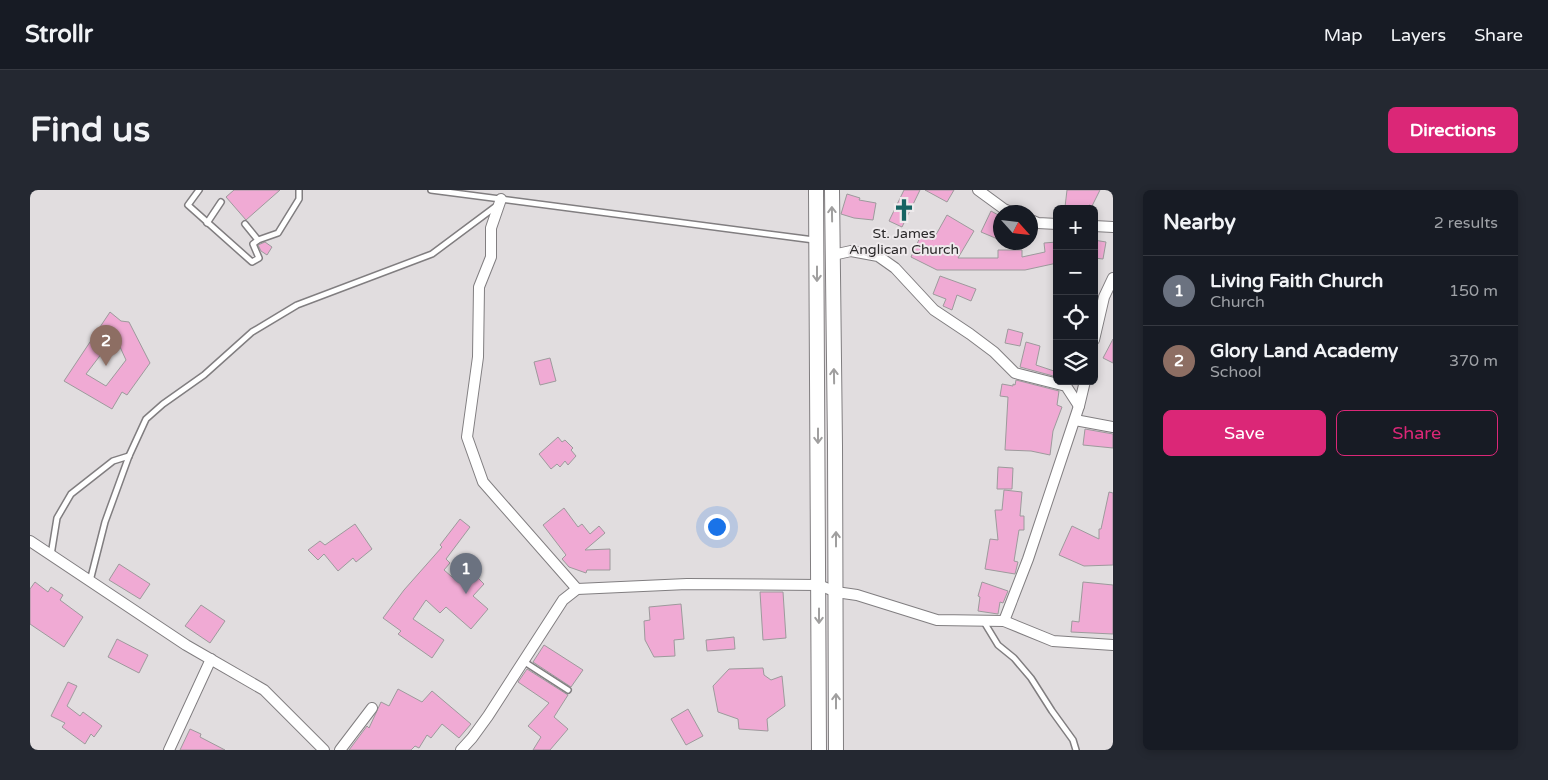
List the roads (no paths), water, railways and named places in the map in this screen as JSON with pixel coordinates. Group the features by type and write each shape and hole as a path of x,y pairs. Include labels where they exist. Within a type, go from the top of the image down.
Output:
{"main road":[{"path":"816,190 819,750"},
{"path":"832,190 836,750"}],"street":[{"path":"978,190 999,205"},
{"path":"501,199 491,228 491,257 479,287 478,357 467,437 483,482 576,589"},
{"path":"1038,224 1053,224"},
{"path":"1098,226 1113,228"},
{"path":"833,256 851,251 878,256 895,268 934,310 988,348 1015,373 1066,386 1079,406"},
{"path":"1098,323 1104,298 1113,278"},
{"path":"1004,621 1028,559 1075,420 1084,385"},
{"path":"1075,420 1113,427"},
{"path":"30,541 186,644 264,690 324,750"},
{"path":"461,750 488,716 563,600 576,589 687,584 819,585 836,592 857,594 937,620 1004,621 1052,641 1113,645"},
{"path":"169,750 211,659"},
{"path":"340,750 372,708"}],"lane":[{"path":"199,190 188,205 252,262 259,258 253,244 258,240 278,233 300,199 299,190"},
{"path":"431,190 817,241"},
{"path":"90,581 105,522 129,456 146,419 163,404 204,375 252,332 297,305 432,254 494,209 501,199"},
{"path":"207,223 221,202"},
{"path":"245,224 258,240"},
{"path":"51,555 57,518 71,494 113,461 129,456"},
{"path":"984,621 998,645 1014,658 1031,678 1052,712 1073,740 1076,750"},
{"path":"523,660 568,690"}],"place":[{"name":"St. James Anglican Church","path":"904,210"},
{"name":"Glory Land Academy","path":"106,366"},
{"name":"Living Faith Church","path":"466,594"}]}
